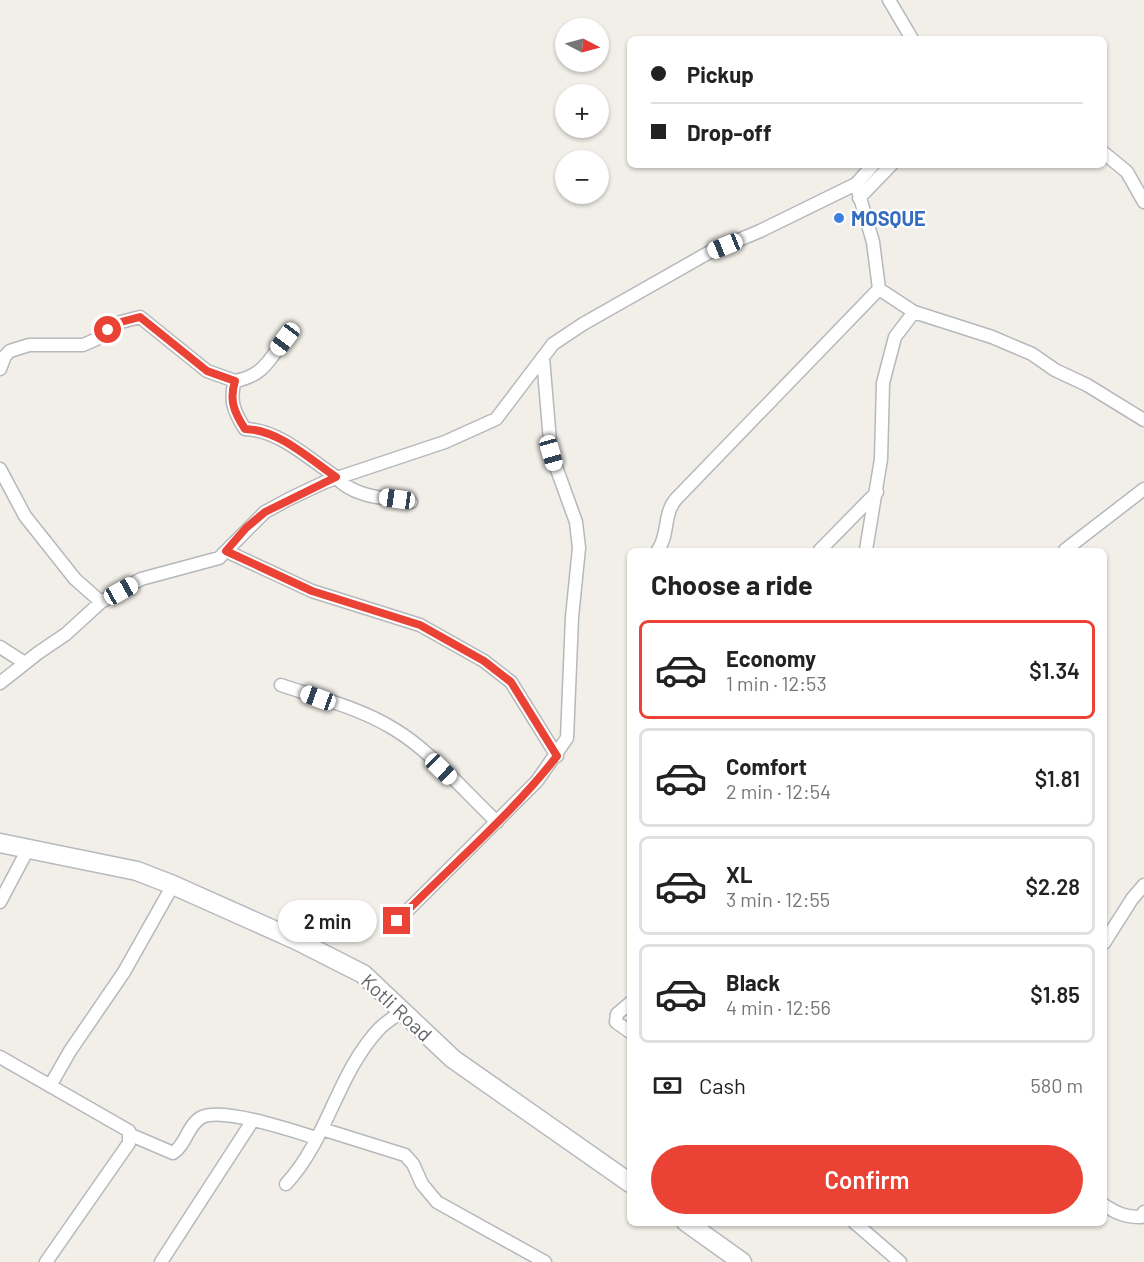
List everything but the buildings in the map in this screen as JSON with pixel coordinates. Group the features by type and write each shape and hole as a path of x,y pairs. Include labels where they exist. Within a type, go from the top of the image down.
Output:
{"main road":[{"name":"Kotli Road","path":"0,843 137,871 174,885 296,940 363,974 453,1059 627,1182"},
{"path":"692,1226 742,1262"}],"street":[{"path":"889,0 910,36"},
{"path":"1107,155 1127,172 1144,202"},
{"path":"0,683 66,634 101,602 141,579 200,565 219,558 246,528 265,512 336,477 445,442 496,419 553,344 583,324 708,253 760,231 856,184 870,168"},
{"path":"859,198 888,168"},
{"path":"856,184 873,242 879,289 914,312 992,337 1032,354 1055,370 1087,385 1144,420"},
{"path":"659,548 663,542 670,506 879,289"},
{"path":"866,548 881,459 883,383 895,337 914,312"},
{"path":"0,369 5,356 10,351 29,345 83,345 99,338 117,323 140,317 207,371 235,381 250,378 260,372 285,339"},
{"path":"397,921 537,781 557,756 567,738 572,617 579,548 576,522 551,453 543,358"},
{"path":"235,381 231,394 234,409 245,429 260,429 271,436 283,439 336,477 343,486 356,492 411,502"},
{"path":"0,469 25,516 75,579 101,602"},
{"path":"1068,548 1144,489"},
{"path":"822,548 877,492"},
{"path":"226,551 312,591 420,625 484,661 511,682 557,756"},
{"path":"0,647 25,663"},
{"path":"281,685 372,717 395,729 427,755 497,822"},
{"path":"0,902 28,849"},
{"path":"50,1086 70,1051 124,972 174,885"},
{"path":"1107,938 1132,899 1144,885"},
{"path":"627,1006 617,1014 616,1022 627,1030"},
{"path":"286,1184 296,1173 319,1134 352,1067 381,1028 402,1011"},
{"path":"0,1057 131,1134 173,1153 201,1117 216,1115 253,1120 405,1155 413,1164 422,1184 437,1202 545,1262"},
{"path":"161,1262 253,1120"},
{"path":"46,1262 129,1143 131,1134"},
{"path":"1107,1207 1116,1213 1130,1217 1141,1216 1144,1212"},
{"path":"859,1226 900,1262"}],"place":[{"name":"MOSQUE","path":"839,218"}],"route":[{"path":"108,330 117,323 140,317 207,371 235,381 231,394 234,409 245,429 260,429 276,439 283,439 292,448 336,477 265,512 246,528 226,551 312,591 420,625 484,661 511,682 524,699 533,719 557,756 504,816 446,870 397,921"}]}
